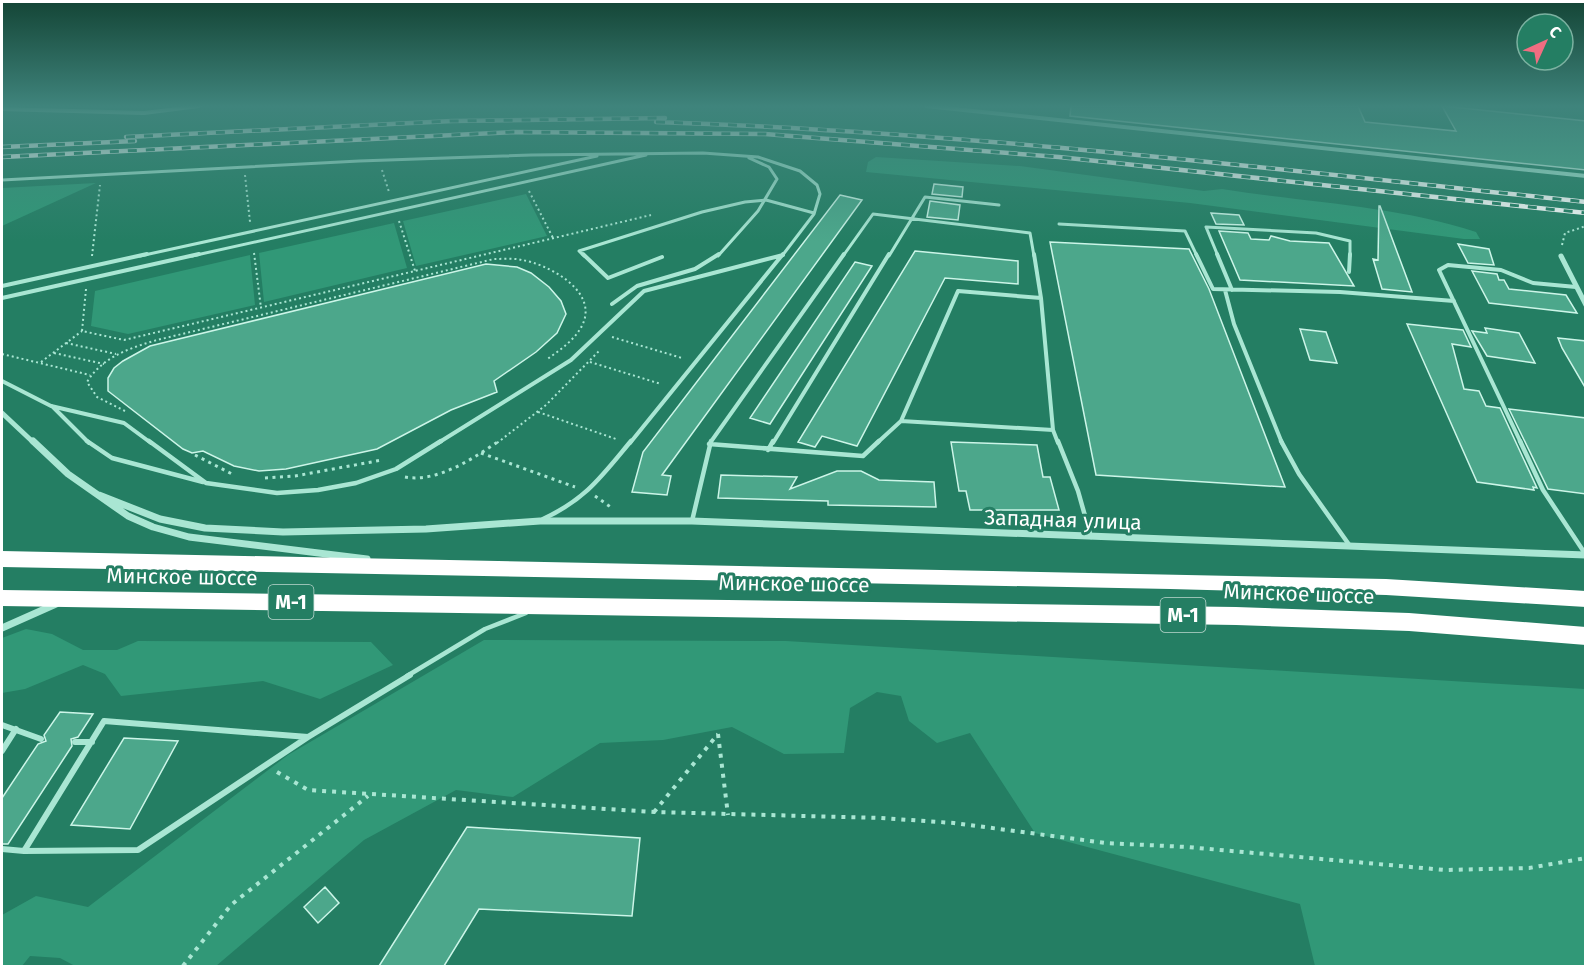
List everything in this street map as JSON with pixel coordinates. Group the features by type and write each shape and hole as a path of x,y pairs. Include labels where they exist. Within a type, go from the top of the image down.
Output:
{"highway":[{"name":"Минское шоссе","path":"2,559 1386,587 1586,600"},
{"name":"Минское шоссе","path":"2,598 1236,616 1409,622 1586,636"}],"street":[{"path":"1355,151 1586,176"},
{"path":"1561,256 1586,305"},
{"path":"2,412 68,474 128,516 153,527 189,537 428,566"},
{"name":"Западная улица","path":"99,495 160,519 205,528 283,532 414,530 540,521 692,521 1586,555"},
{"path":"2,628 67,599"}],"lane":[{"path":"2,298 655,153"},
{"path":"2,180 359,161 655,153 740,155 778,161 807,176 820,194 819,204 783,255 588,493 567,508 540,521"},
{"path":"2,286 608,154"},
{"path":"612,304 626,291 644,281 710,263 766,200 776,183 773,172 761,162 740,155"},
{"path":"768,450 925,197 999,205"},
{"path":"662,257 608,278 579,251 702,212 745,202 766,200 814,213"},
{"path":"692,521 709,444 873,214 1030,233 1041,298 1053,430 1078,491 1091,537"},
{"path":"1059,224 1185,231 1213,289 1340,291 1454,301"},
{"path":"1232,290 1206,227 1316,233 1350,242 1349,272"},
{"path":"51,406 95,449 112,458 241,490 277,493 318,490 380,476 404,465 571,360 588,347 633,298 645,291 783,255"},
{"path":"1576,288 1533,283 1501,270 1448,265 1439,270 1543,490 1586,555"},
{"path":"1225,290 1234,324 1282,443 1299,474 1350,546"},
{"path":"709,444 863,456 901,421 958,291 1041,298"},
{"path":"2,381 51,406 124,423 206,483"},
{"path":"901,421 1053,430"},
{"path":"2,849 24,851 138,850 308,737 485,629 513,616 552,605"},
{"path":"24,851 104,721 308,737"},
{"path":"2,725 41,739"},
{"path":"2,751 16,729"},
{"path":"75,742 92,742"}],"path":[{"path":"244,173 251,232"},
{"path":"89,267 92,260 100,180"},
{"path":"82,331 124,340 654,215"},
{"path":"397,217 414,271"},
{"path":"1561,256 1565,233 1586,226"},
{"path":"253,242 261,308"},
{"path":"126,411 98,399 90,390 87,382 90,375 116,354 169,337 494,259 537,265 550,271 571,285 585,306 585,319 578,332 546,361"},
{"path":"39,363 82,331 87,279"},
{"path":"619,328 612,337 682,358"},
{"path":"66,343 116,354"},
{"path":"413,478 447,470 481,453 538,412 590,362 604,345"},
{"path":"54,353 104,364"},
{"path":"2,354 90,375"},
{"path":"590,362 661,384"},
{"path":"538,412 616,439"},
{"path":"481,453 588,493 613,508"},
{"path":"195,455 238,476"},
{"path":"256,478 295,476 385,459"},
{"path":"654,812 717,734 728,815"},
{"path":"275,771 308,790 654,812 881,818 954,823 1106,843 1186,847 1445,870 1529,867 1586,858"},
{"path":"183,966 231,905 368,795"}],"green space":[{"path":"876,157 1020,166 1204,191 1222,189 1382,210 1476,232 1480,239 1464,239 1190,203 866,172 868,162"},
{"path":"96,183 2,226 2,188"},
{"path":"526,194 547,236 416,266 403,221"},
{"path":"394,223 407,268 264,302 259,253"},
{"path":"250,255 255,305 128,334 91,326 95,291"},
{"path":"26,629 52,634 83,650 117,650 138,641 371,642 393,665 320,699 263,681 121,696 105,674 83,665 25,689 2,693 2,638"},
{"path":"484,640 786,641 1585,689 1585,966 1315,966 1300,904 1035,833 970,733 937,743 909,721 901,696 877,692 850,708 844,753 784,754 732,727 663,740 600,743 513,797 456,790 364,840 216,966 75,966 60,958 30,956 22,966 2,966 2,915 36,896 88,907 288,755"}],"building":[{"path":"1406,151 1586,151 1586,170"},
{"path":"934,184 963,187 962,197 932,194"},
{"path":"840,195 862,200 662,475 671,476 667,495 632,492 643,452"},
{"path":"930,201 960,205 958,220 927,217"},
{"path":"1379,206 1412,292 1382,289 1373,259 1378,260"},
{"path":"1211,213 1239,215 1244,225 1216,224"},
{"path":"1219,231 1248,233 1251,239 1269,240 1271,236 1290,241 1329,243 1354,286 1240,280"},
{"path":"1050,242 1189,249 1209,289 1285,487 1096,475"},
{"path":"1458,244 1489,249 1494,265 1468,263"},
{"path":"915,251 1018,261 1018,284 945,278 857,446 822,436 815,447 798,442"},
{"path":"855,262 872,266 770,424 750,418"},
{"path":"486,264 517,267 531,273 549,287 561,301 566,314 557,333 536,352 494,381 497,392 451,410 377,449 286,469 259,471 234,466 203,451 192,453 183,449 108,391 108,378 114,368 150,346"},
{"path":"1472,271 1497,274 1499,280 1504,280 1509,289 1566,295 1577,313 1489,303"},
{"path":"1407,324 1463,330 1471,347 1452,344 1464,389 1479,391 1486,406 1500,408 1537,488 1533,487 1534,490 1477,482"},
{"path":"1485,328 1519,333 1535,363 1487,356 1472,331 1487,333"},
{"path":"1300,329 1326,332 1337,363 1310,360"},
{"path":"1558,338 1586,341 1586,389 1562,348"},
{"path":"1509,409 1586,418 1586,494 1548,489"},
{"path":"951,442 1037,445 1043,477 1050,477 1059,510 970,510 966,491 959,491"},
{"path":"837,471 861,471 879,480 934,482 936,507 828,505 828,501 718,498 721,475 797,477 790,489"},
{"path":"60,712 93,714 78,737 71,739 72,746 8,844 2,844 2,798 38,744 46,741 44,735"},
{"path":"124,738 178,741 130,829 71,825"},
{"path":"467,827 640,838 632,916 479,909 444,966 379,966"},
{"path":"325,887 339,903 318,923 304,907"}],"railway":[{"path":"2,157 121,151"},
{"path":"985,151 1059,157 1586,213"},
{"path":"1101,151 1586,202"}]}
